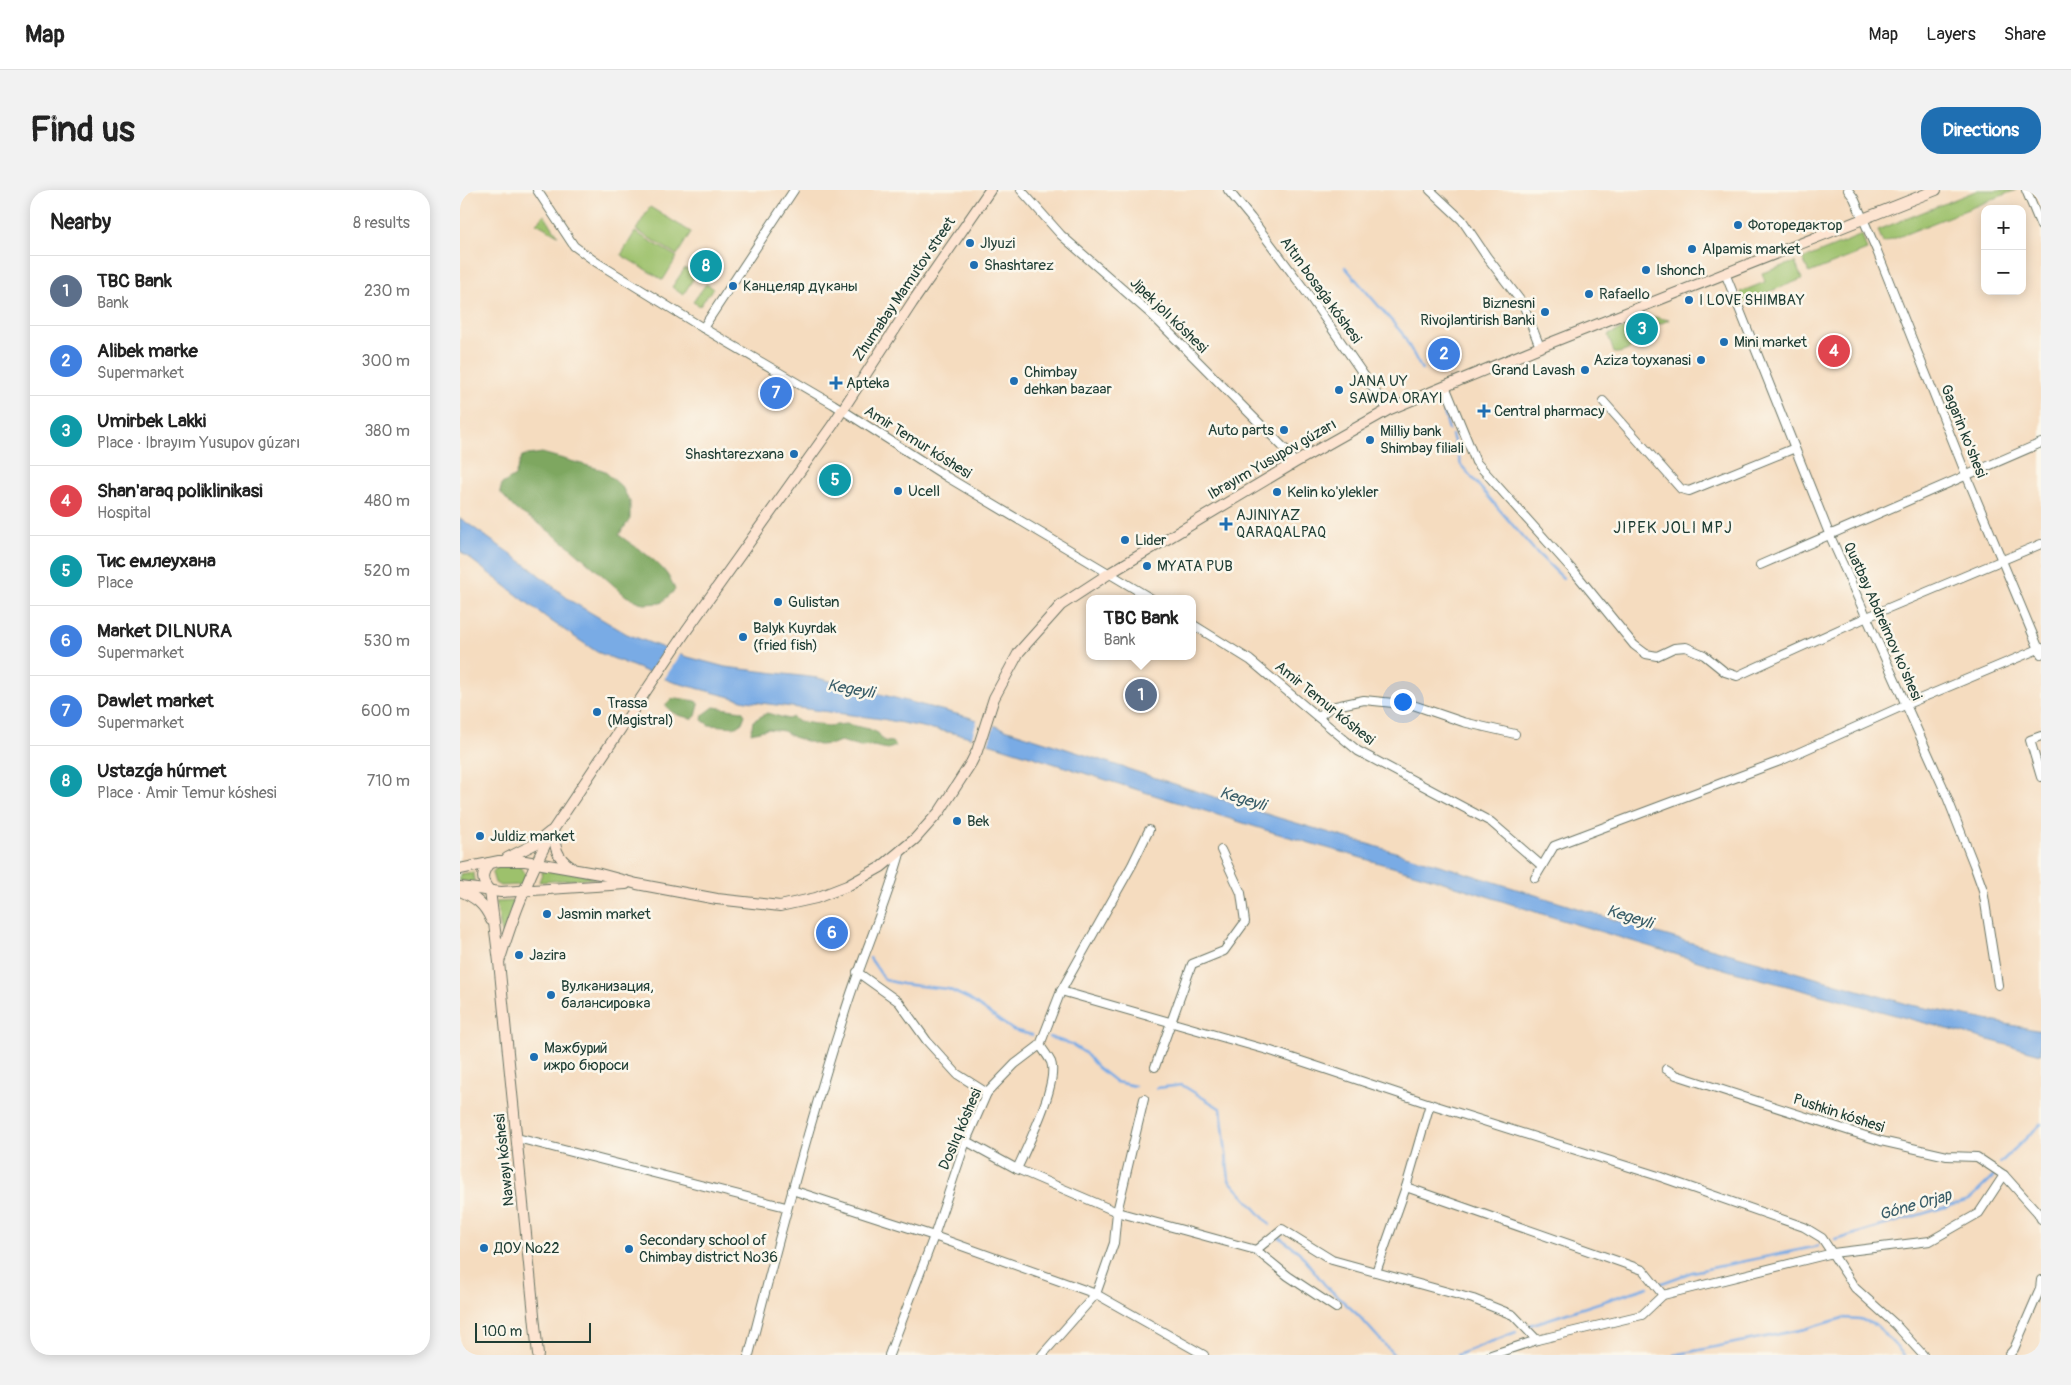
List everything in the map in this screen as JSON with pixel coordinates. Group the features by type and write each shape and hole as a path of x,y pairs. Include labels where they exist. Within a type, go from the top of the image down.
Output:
{"main road":[{"name":"Zhumabay Mamutov street","path":"553,830 686,632 843,411 912,303 990,190"},
{"name":"Ibrayım Yusupov gúzarı","path":"637,884 733,901 780,906 816,898 847,886 881,867 915,839 940,811 977,751 989,712 1009,668 1026,642 1061,605 1110,573 1294,462 1388,410 1540,347 1936,190"},
{"path":"494,862 535,844 553,830"},
{"path":"499,962 535,862 553,830"},
{"path":"553,830 558,855 563,862 574,869"},
{"path":"460,868 494,862 535,862 637,884"},
{"name":"Nawayı kóshesi","path":"494,862 484,871 483,878 484,884 490,891 496,930 538,1355"},
{"path":"460,887 490,891 637,884"},
{"path":"460,891 481,903 496,930"}],"street":[{"name":"Amir Temur kóshesi","path":"537,190 574,246 596,262 843,411 947,477 1146,595"},
{"path":"703,328 794,190"},
{"name":"Jipek jolı kóshesi","path":"1021,190 1061,235 1152,315 1287,452 1294,462"},
{"name":"Altın bosaǵa kóshesi","path":"1228,190 1310,297 1388,410"},
{"path":"1430,190 1462,220 1487,257 1523,304 1540,347"},
{"name":"Gagarin ko'shesi","path":"1848,190 1862,218 2001,560 2040,650"},
{"path":"2026,190 2041,226"},
{"name":"Quatbay Abdreimov ko'shesi","path":"1725,273 1830,536 1943,787 1983,890 1998,985"},
{"path":"1445,386 1476,462 1577,576 1634,645 1646,654 1657,656 1674,648 1686,648 1704,655 1725,672 1737,676 1867,617 2041,544"},
{"path":"1603,401 1681,489 1689,491 1795,448"},
{"path":"1760,565 2041,444"},
{"name":"Amir Temur kóshesi","path":"1196,626 1250,660 1358,751 1491,822 1542,866"},
{"path":"1535,878 1554,846 1764,768 1905,705 2040,650"},
{"path":"1318,717 1331,706 1364,700 1413,705 1463,722 1515,734"},
{"path":"2041,736 2030,740 2041,778"},
{"path":"1017,1169 1042,1111 1051,1080 1051,1062 1040,1045 1061,991 1132,865 1149,830"},
{"path":"749,1355 786,1207 827,1066 857,972 892,882 901,850"},
{"path":"1155,1067 1192,964 1224,951 1245,922 1241,893 1220,850"},
{"path":"857,972 899,1002 928,1042 957,1074 987,1093"},
{"path":"1061,991 1271,1050 1430,1104 1655,1175 1804,1227 1822,1238 1856,1288 1895,1324 1923,1355"},
{"name":"Doslıq kóshesi","path":"889,1355 934,1236 966,1141 987,1093 1015,1064 1040,1045"},
{"name":"Pushkin kóshesi","path":"1666,1069 1676,1075 1882,1141 1947,1156 1977,1157 2004,1175 2038,1213 2041,1219"},
{"path":"1042,1355 1096,1294 1114,1243 1116,1212 1144,1099"},
{"path":"1376,1272 1406,1187 1430,1104"},
{"path":"517,1138 786,1207"},
{"path":"966,1141 1017,1169 1116,1212 1256,1250 1288,1276 1336,1308"},
{"path":"1491,1355 1536,1340 1642,1315 1663,1295 1833,1253 1930,1241 1979,1213 2004,1175"},
{"path":"1406,1187 1643,1270 1663,1295"},
{"path":"792,1190 934,1236 1096,1294 1204,1355"},
{"path":"1256,1250 1282,1229 1332,1260 1473,1299 1513,1315 1536,1340"},
{"path":"2009,1355 2014,1349 2040,1289 2041,1280"}],"green space":[{"path":"1978,190 2016,190 1883,243 1878,230"},
{"path":"650,207 691,232 677,255 636,230"},
{"path":"544,215 558,235 536,223"},
{"path":"635,232 677,257 663,280 621,255"},
{"path":"1862,235 1867,250 1809,273 1803,259"},
{"path":"1795,262 1802,279 1743,302 1740,292 1765,282 1762,273"},
{"path":"685,268 695,276 683,295 672,287"},
{"path":"706,284 713,288 700,306 693,302"},
{"path":"1655,317 1669,320 1652,327 1647,320"},
{"path":"1629,326 1637,343 1627,351 1614,353 1608,335"},
{"path":"542,453 603,470 622,487 630,502 630,519 619,535 659,565 671,581 675,590 661,603 644,604 626,596 569,546 515,509 500,492 502,484 515,476 522,456"},
{"path":"671,699 696,701 699,705 696,716 692,719 671,712 665,705"},
{"path":"714,707 742,711 745,715 742,723 736,727 709,725 702,720 703,715"},
{"path":"767,713 788,719 793,717 797,721 828,726 846,724 869,729 878,733 884,741 892,742 896,746 888,749 873,746 860,747 841,741 819,745 793,737 784,731 768,729 751,733 753,721"},
{"path":"518,865 525,874 525,879 521,885 500,886 495,883 492,873 497,867"},
{"path":"544,867 600,878 539,882"},
{"path":"474,872 474,882 460,881 460,874"},
{"path":"514,901 502,936 496,902"}],"water":[{"name":"Kegeyli","path":"460,518 529,567 571,601 627,634 684,656 725,667 818,678 968,717 1279,818 1453,869 1653,932 1911,1005 2041,1031 2041,1054 1731,971 1434,879 1272,832 963,735 882,719 746,701 673,682 597,652 551,621 460,551"}],"pier":[{"path":"667,647 682,652 663,681 648,675"},
{"path":"978,717 995,723 988,745 971,740"}],"waterway":[{"path":"1345,267 1402,333 1422,370"},
{"path":"1444,412 1449,430"},
{"path":"1452,435 1461,465 1535,551 1563,578"},
{"path":"870,958 885,980 902,984 948,989 969,999 1013,1030 1032,1035"},
{"path":"1049,1037 1071,1044 1085,1053 1097,1067 1116,1082 1135,1086"},
{"path":"1157,1088 1182,1085 1221,1109 1229,1180 1270,1225"},
{"name":"Góne Orjap","path":"2000,1163 2041,1124"},
{"name":"Góne Orjap","path":"1835,1240 1969,1200 1994,1176"},
{"path":"1279,1237 1299,1252 1325,1285 1358,1315 1394,1355"},
{"name":"Góne Orjap","path":"1662,1283 1692,1272 1818,1246"},
{"name":"Góne Orjap","path":"1530,1325 1648,1287"},
{"path":"1674,1355 1805,1329 1843,1318 1860,1319 1877,1326 1904,1355"},
{"name":"Góne Orjap","path":"1457,1355 1516,1332"}],"place":[{"name":"Фоторедактор","path":"1738,225"},
{"name":"Jlyuzi","path":"970,243"},
{"name":"Alpamis market","path":"1692,249"},
{"name":"Shashtarez","path":"974,265"},
{"name":"Ustazǵa húrmet","path":"706,266"},
{"name":"Ishonch","path":"1646,270"},
{"name":"Канцеляр дүканы","path":"733,286"},
{"name":"Rafaello","path":"1589,294"},
{"name":"I LOVE SHIMBAY","path":"1689,300"},
{"name":"Biznesni Rivojlantirish Banki","path":"1545,312"},
{"name":"Umirbek Lakki","path":"1642,329"},
{"name":"Mini market","path":"1724,342"},
{"name":"Shan'araq poliklinikasi","path":"1834,351"},
{"name":"Alibek marke","path":"1444,354"},
{"name":"Aziza toyxanasi","path":"1701,360"},
{"name":"Grand Lavash","path":"1585,370"},
{"name":"Chimbay dehkan bazaar","path":"1014,381"},
{"name":"Apteka","path":"836,383"},
{"name":"JANA UY SAWDA ORAYI","path":"1339,390"},
{"name":"Dawlet market","path":"776,393"},
{"name":"Central pharmacy","path":"1484,411"},
{"name":"Auto parts","path":"1284,430"},
{"name":"Milliy bank Shimbay filiali","path":"1370,440"},
{"name":"Shashtarezxana","path":"794,454"},
{"name":"Тис емлеухана","path":"835,480"},
{"name":"Ucell","path":"898,491"},
{"name":"Kelin ko'ylekler","path":"1277,492"},
{"name":"AJINIYAZ QARAQALPAQ","path":"1226,524"},
{"name":"Lider","path":"1125,540"},
{"name":"MYATA PUB","path":"1147,566"},
{"name":"Gulistan","path":"778,602"},
{"name":"Balyk Kuyrdak (fried fish)","path":"743,637"},
{"name":"TBC Bank","path":"1141,695"},
{"name":"Trassa (Magistral)","path":"597,712"},
{"name":"Bek","path":"957,821"},
{"name":"Juldiz market","path":"480,836"},
{"name":"Jasmin market","path":"547,914"},
{"name":"Market DILNURA","path":"832,933"},
{"name":"Jazira","path":"519,955"},
{"name":"Вулканизация, балансировка","path":"551,995"},
{"name":"Мажбурий ижро бюроси","path":"534,1057"},
{"name":"ДОУ №22","path":"484,1248"},
{"name":"Secondary school of Chimbay district №36","path":"629,1249"}],"district":[{"name":"JIPEK JOLI MPJ","path":"1673,527"}]}
